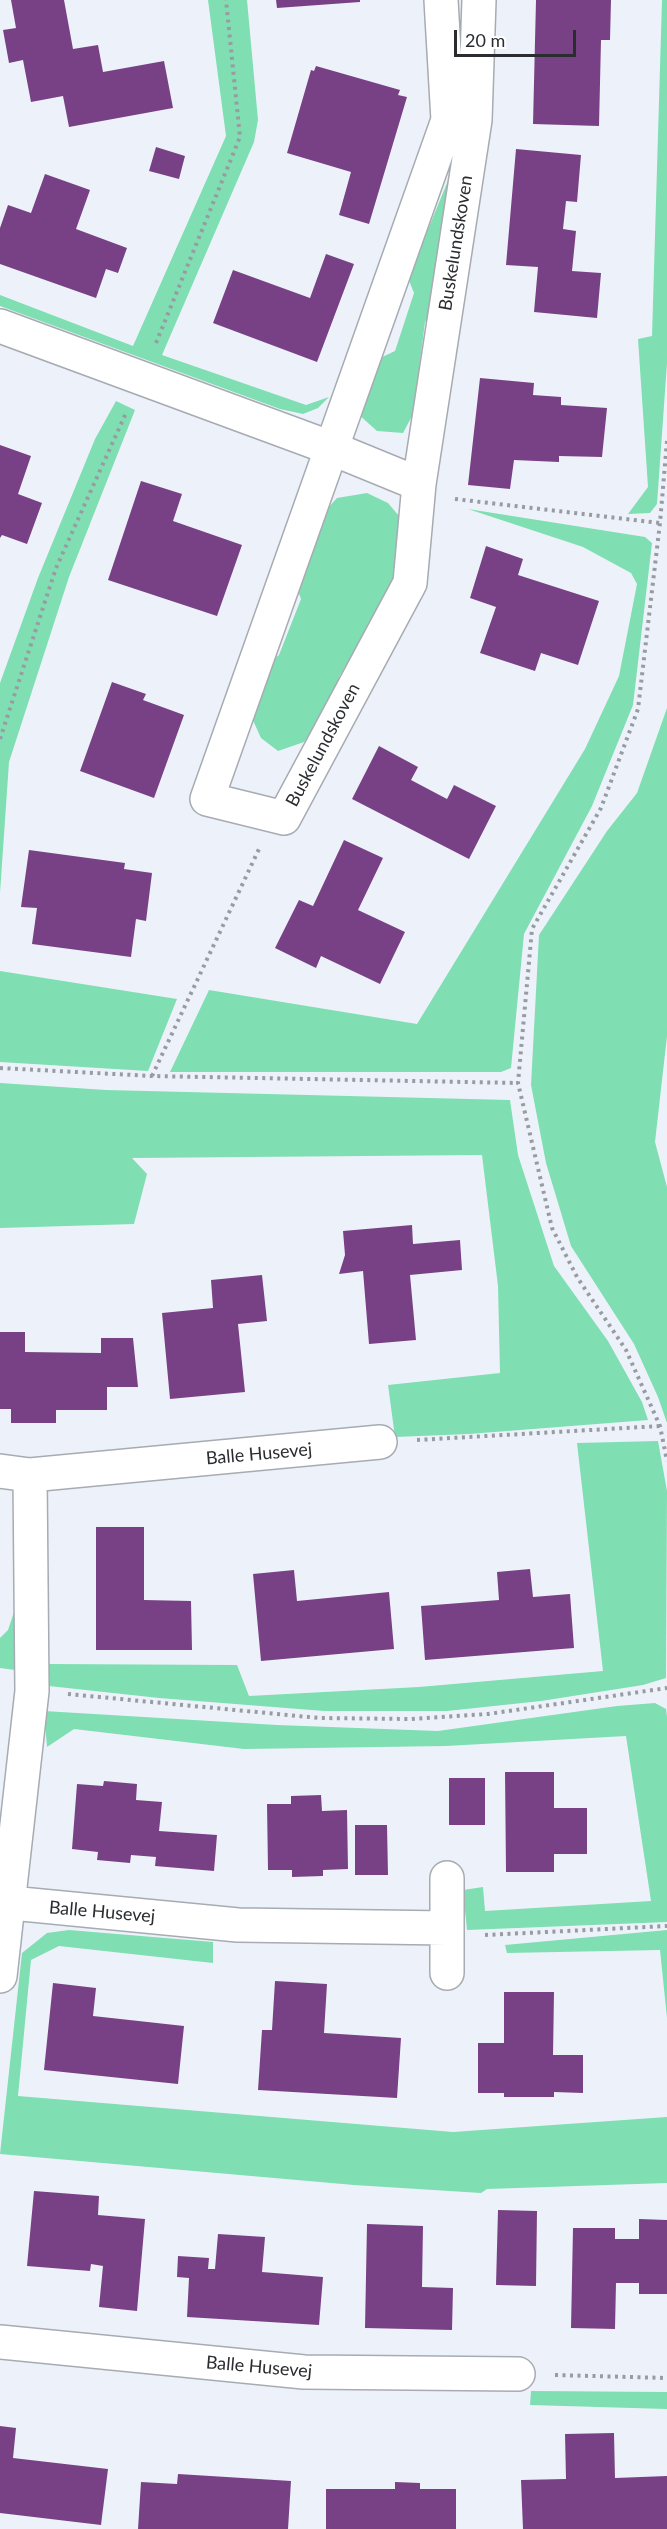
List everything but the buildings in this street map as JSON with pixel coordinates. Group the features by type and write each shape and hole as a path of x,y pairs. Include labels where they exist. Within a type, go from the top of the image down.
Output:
{"street":[{"name":"Buskelundskoven","path":"441,0 448,120 207,799 284,819 411,583 419,484 475,120 479,0"},
{"path":"0,326 331,448 419,484"},
{"name":"Balle Husevej","path":"0,1976 4,1902 32,1691 15,1473 380,1442"},
{"path":"447,1878 447,1973"},
{"name":"Balle Husevej","path":"4,1902 238,1925 447,1928"},
{"name":"Balle Husevej","path":"0,2342 304,2372 518,2374"}],"path":[{"path":"667,441 660,523 638,709 601,808 532,928 518,1083 552,1228 578,1277 626,1350 660,1426 667,1461"},
{"path":"419,484 445,498 660,523"},
{"path":"152,1076 260,848 284,819"},
{"path":"0,1068 152,1076 518,1083"},
{"path":"380,1442 660,1426"},
{"path":"32,1691 319,1718 411,1719 488,1714 667,1688"},
{"path":"447,1928 467,1936 667,1926"},
{"path":"518,2374 667,2379"}],"green space":[{"path":"208,0 247,0 258,120 254,142 162,355 306,405 329,397 318,408 303,414 280,409 0,306 0,295 133,346 226,136"},
{"path":"662,0 667,0 667,363 657,504 650,513 628,514 648,487 638,339 652,336"},
{"path":"454,166 438,307 425,322 417,384 420,401 403,433 377,431 358,414 380,358 395,351 414,293 408,278"},
{"path":"116,401 135,410 69,577 9,762 0,893 0,683 38,578 95,439"},
{"path":"367,493 388,503 405,523 398,588 370,624 339,677 343,697 304,742 278,751 261,738 251,716 264,666 279,655 301,599 295,583 316,521 337,498"},
{"path":"468,509 645,537 652,543 633,705 592,806 524,934 511,1068 501,1072 170,1072 209,990 417,1024 585,749 619,676 637,584 631,573 583,547"},
{"path":"667,708 667,1036 655,1142 667,1187 667,1423 634,1344 571,1246 546,1163 531,1085 539,935 607,831 637,793"},
{"path":"0,971 177,999 148,1071 0,1062"},
{"path":"0,1083 106,1090 510,1100 518,1155 554,1266 608,1341 642,1402 648,1420 469,1434 395,1437 388,1385 500,1373 498,1286 482,1155 132,1158 147,1174 134,1224 0,1228"},
{"path":"658,1441 667,1491 666,1678 643,1685 541,1701 447,1711 324,1711 159,1698 49,1686 48,1664 237,1665 249,1696 419,1687 603,1671 577,1443"},
{"path":"15,1609 15,1670 0,1668 0,1638 8,1630"},
{"path":"655,1703 666,1709 667,1717 667,1922 467,1930 463,1890 483,1887 485,1911 651,1901 626,1736 446,1746 244,1749 74,1729 47,1747 44,1711 277,1725 438,1731 617,1706"},
{"path":"69,1930 213,1942 213,1963 59,1946 31,1960 18,2096 453,2132 667,2117 667,2183 487,2189 481,2193 354,2185 0,2154 22,1953 47,1933"},
{"path":"667,1930 667,2018 660,1950 507,1953 505,1945"},
{"path":"531,2391 667,2392 667,2409 530,2405"}]}
